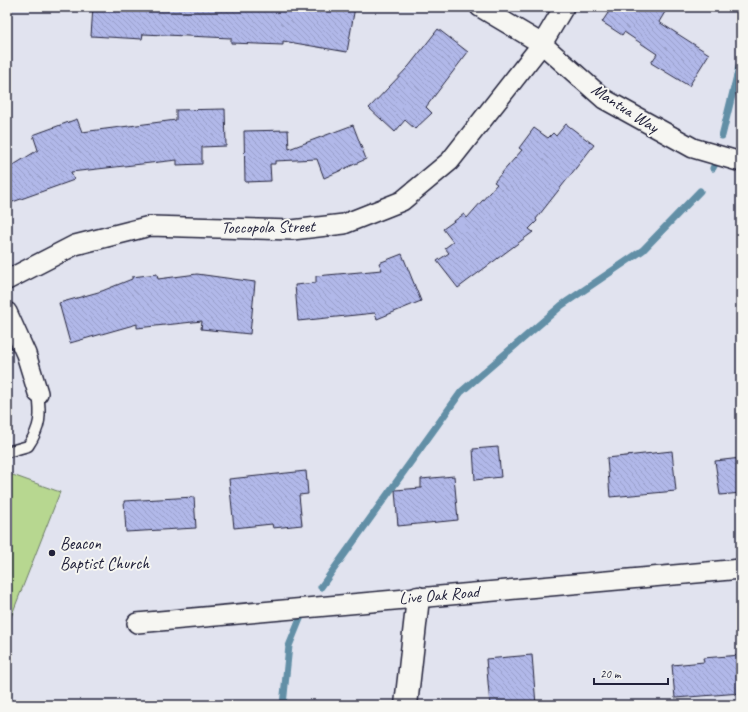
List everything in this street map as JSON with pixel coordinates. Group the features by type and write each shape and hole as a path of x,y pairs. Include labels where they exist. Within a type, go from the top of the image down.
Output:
{"street":[{"name":"Mantua Way","path":"480,7 542,44 610,102 693,148 741,162"},
{"name":"Toccopola Street","path":"7,280 75,245 150,226 292,230 344,224 402,201 450,161 542,44 564,7"},
{"path":"7,312 26,354 38,393"},
{"name":"Live Oak Road","path":"137,623 741,569"},
{"path":"406,705 418,598"}],"lane":[{"path":"7,452 28,446 37,434 40,413 38,393"}],"green space":[{"path":"7,473 60,492 7,627"}],"building":[{"path":"93,7 355,7 347,52 283,41 283,45 231,43 231,38 143,34 142,39 91,36"},
{"path":"612,7 668,7 659,22 709,54 689,86 651,63 657,54 624,32 622,35 602,22"},
{"path":"438,29 468,52 426,107 432,113 415,129 405,120 395,132 369,108 409,66"},
{"path":"225,109 226,146 202,147 202,164 177,165 177,160 71,172 74,180 7,204 7,169 38,150 33,135 77,119 82,132 176,120 176,110"},
{"path":"566,124 594,145 536,219 537,221 529,229 533,232 458,288 437,261 449,253 445,248 453,242 443,229 464,214 467,218 497,184 494,182 522,150 519,148 534,128 548,138 553,133 556,136"},
{"path":"353,125 366,159 324,178 317,159 275,161 275,164 270,164 271,181 245,182 244,131 288,130 289,149"},
{"path":"402,254 421,301 377,319 375,313 298,321 295,285 316,283 316,276 382,270 379,263"},
{"path":"157,274 158,279 197,274 255,282 250,334 201,329 202,321 137,328 137,324 70,343 59,303 102,291 132,279 132,277"},
{"path":"498,447 501,477 475,480 473,449"},
{"path":"672,451 676,491 610,497 607,458"},
{"path":"741,458 741,493 720,495 715,461"},
{"path":"306,471 308,494 299,495 302,525 273,528 272,524 234,528 229,479"},
{"path":"454,476 458,520 398,526 395,490 421,488 421,479"},
{"path":"194,497 196,528 126,532 124,501"},
{"path":"532,655 536,705 490,705 486,659"},
{"path":"741,655 741,693 675,698 672,665 704,662 703,658"}],"waterway":[{"path":"722,136 741,59"},
{"path":"713,168 718,158"},
{"path":"321,587 461,392 562,305 643,250 700,191"},
{"path":"283,705 289,646 302,614"}],"place":[{"name":"Beacon Baptist Church","path":"52,553"}]}
